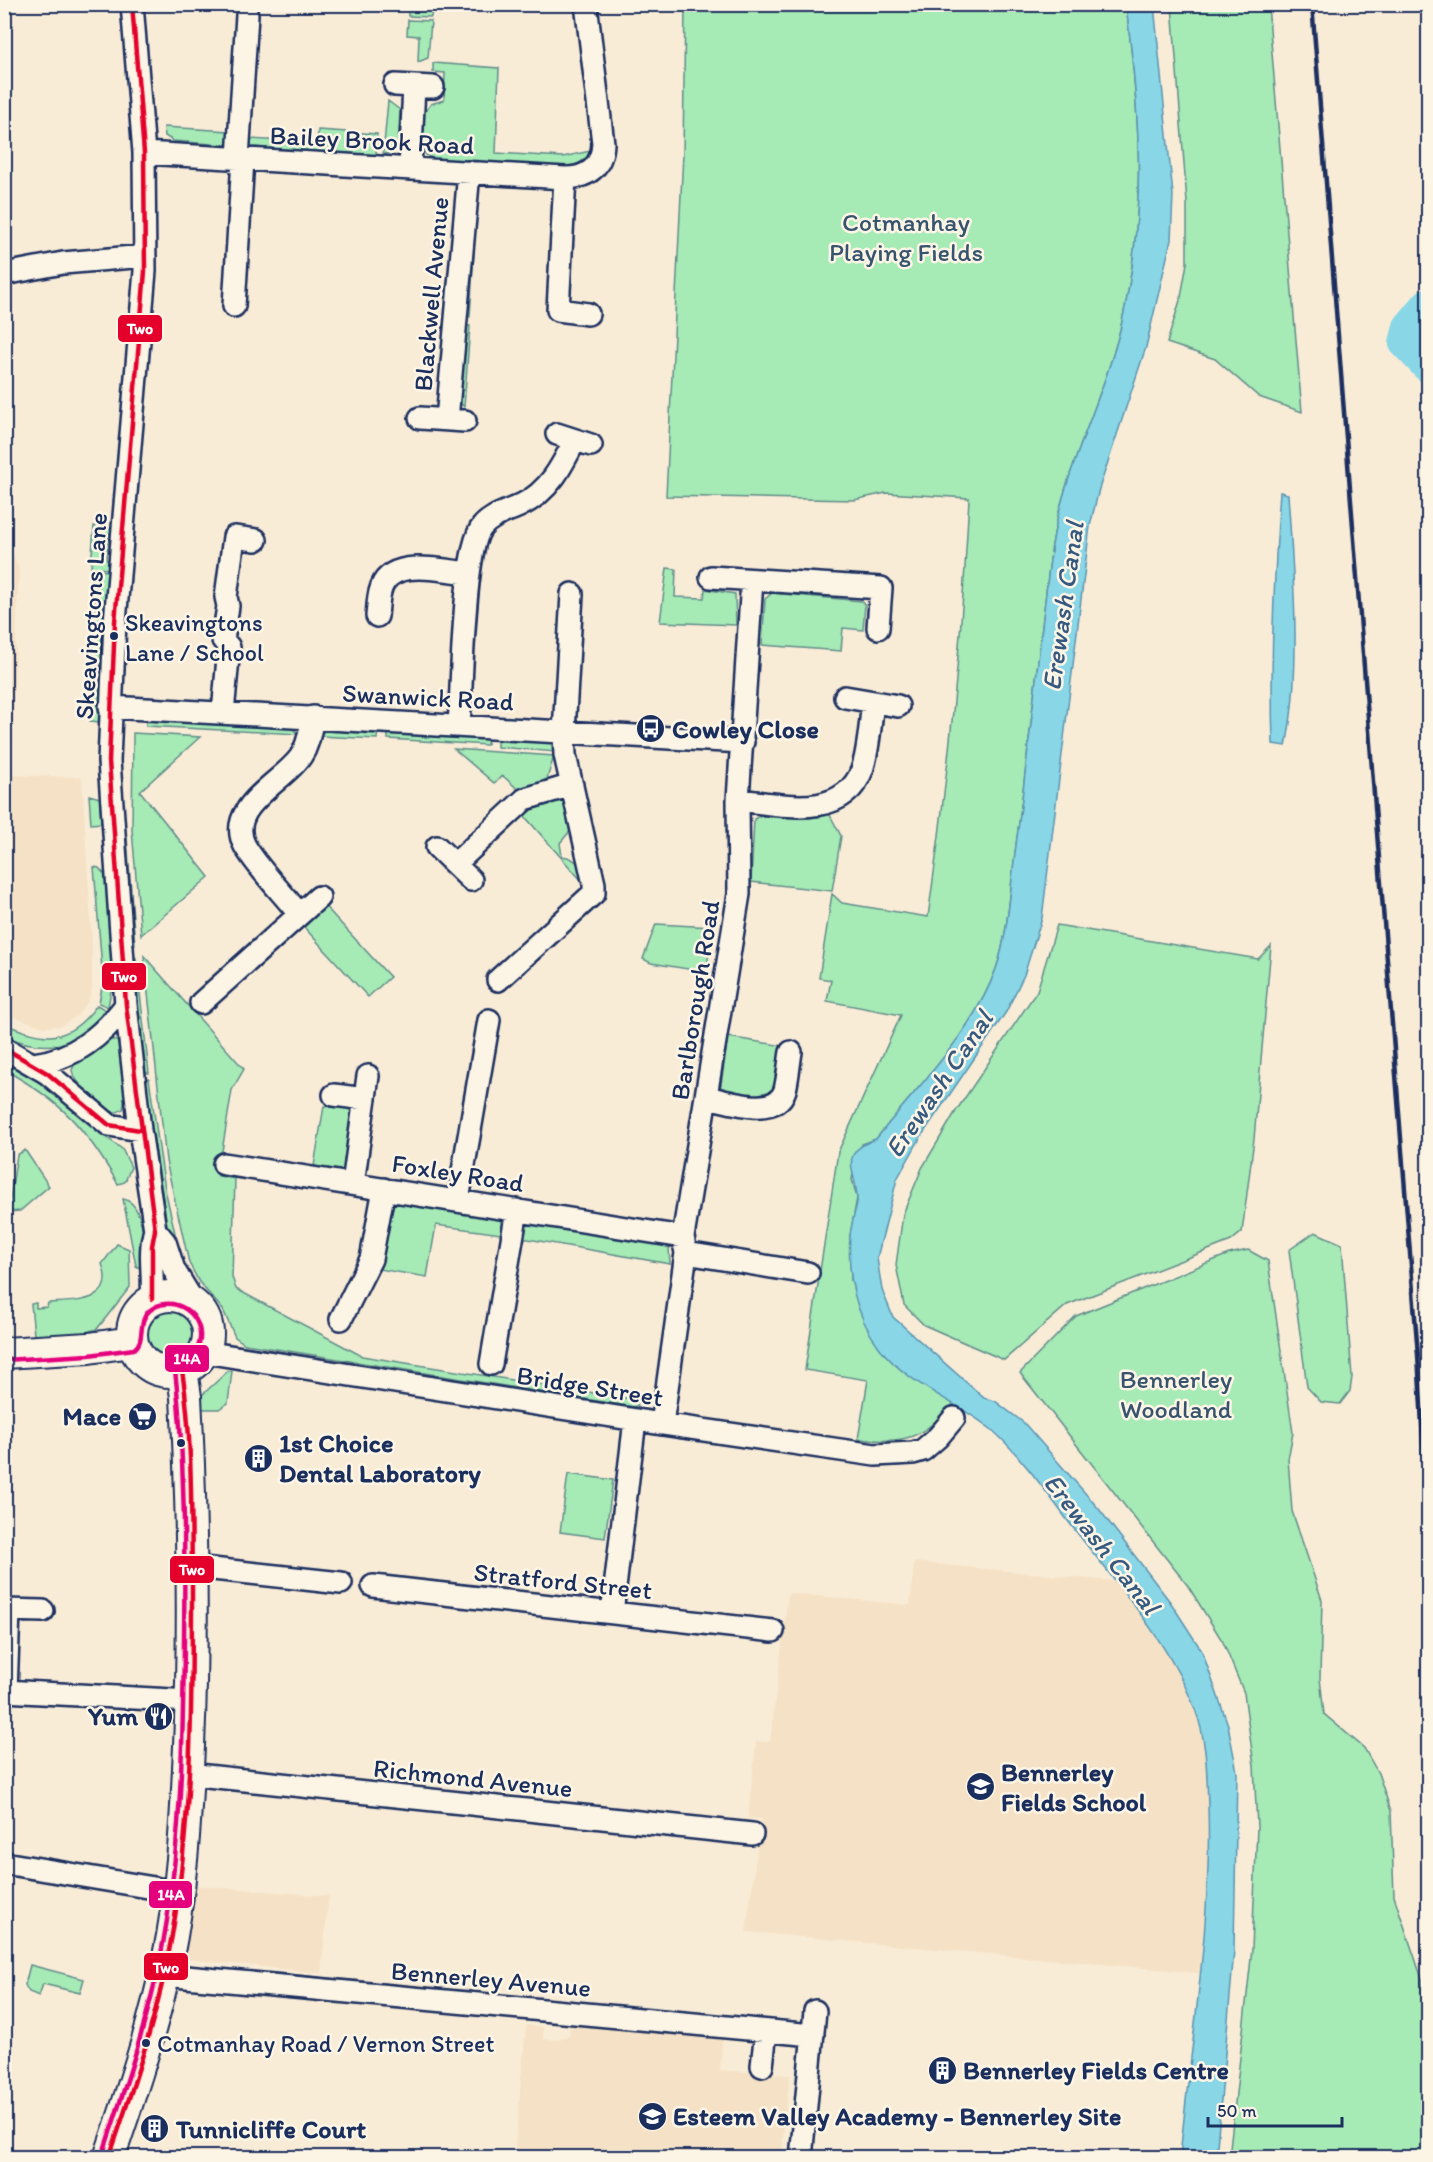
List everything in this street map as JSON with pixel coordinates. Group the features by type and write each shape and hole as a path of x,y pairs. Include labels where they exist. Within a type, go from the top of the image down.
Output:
{"street":[{"name":"Skeavingtons Lane","path":"132,4 144,153 145,256 110,707 112,829 126,1005 140,1130 155,1230 150,1243 154,1275 152,1299"},
{"name":"Bailey Brook Road","path":"144,153 565,178 585,175 601,160 603,143 586,4"},
{"path":"234,306 247,15"},
{"path":"410,170 414,86"},
{"name":"Blackwell Avenue","path":"420,418 456,421 469,172"},
{"path":"565,178 558,310 588,314"},
{"path":"4,274 63,263 145,256"},
{"path":"459,725 469,573 475,540 491,518 534,498 557,474 575,440"},
{"path":"223,713 229,647 224,640 228,606 226,597 234,537 256,540"},
{"path":"377,616 380,590 387,578 396,572 414,568 469,573"},
{"path":"711,577 881,588 878,628"},
{"name":"Barlborough Road","path":"662,1424 684,1245 739,894 738,800 753,580"},
{"path":"498,980 594,893 594,884 576,847 572,785 565,755 564,732 571,594"},
{"path":"845,698 898,706"},
{"path":"738,800 816,807 840,798 857,781 863,768 873,702"},
{"name":"Swanwick Road","path":"110,707 743,742"},
{"path":"299,914 246,847 241,826 246,810 301,757 308,744 313,717"},
{"path":"455,864 525,799 572,785"},
{"path":"437,847 471,880"},
{"path":"201,1003 319,897"},
{"path":"34,1064 64,1057 92,1041 104,1032 126,1005"},
{"path":"458,1200 492,1033"},
{"path":"4,1048 34,1064 74,1092 109,1125 140,1130"},
{"path":"707,1097 762,1107 777,1102 785,1091 791,1052"},
{"path":"353,1184 368,1076"},
{"path":"334,1095 365,1099"},
{"name":"Foxley Road","path":"224,1164 517,1210 808,1273"},
{"path":"341,1319 371,1259 384,1189"},
{"path":"491,1364 517,1210"},
{"name":"Skeavingtons Lane","path":"155,1230 165,1242 174,1270 196,1306"},
{"path":"109,2157 129,2100 164,1976 178,1892 188,1774 194,1567 186,1397 193,1361 208,1342 207,1323 196,1306 179,1297 169,1295 152,1299 135,1317 132,1342 135,1351 147,1365 164,1372 193,1361"},
{"path":"4,1353 89,1348 132,1342"},
{"name":"Bridge Street","path":"193,1361 635,1420 858,1453 896,1455 923,1450 954,1418"},
{"path":"612,1613 635,1420"},
{"path":"194,1567 341,1583"},
{"name":"Stratford Street","path":"373,1586 612,1613 746,1637 773,1631"},
{"path":"43,1611 7,1610 5,1691 191,1701"},
{"name":"Richmond Avenue","path":"188,1774 752,1834"},
{"path":"4,1863 178,1892"},
{"name":"Bennerley Avenue","path":"164,1976 813,2035"},
{"path":"801,2157 815,2011"},
{"path":"762,2066 766,2031"}],"shaded area":[{"path":"4,528 19,569 11,775 82,777 92,941 92,990 88,1002 77,1016 61,1026 43,1027 5,1014"},
{"name":"Bennerley Fields School","path":"914,1562 1114,1581 1168,1652 1196,1711 1207,1756 1210,1857 1200,1973 746,1932 761,1819 748,1818 756,1741 770,1742 788,1593 910,1605"},
{"path":"192,1885 329,1896 321,1973 185,1959"},
{"name":"Esteem Valley Academy - Bennerley Site","path":"570,2022 723,2035 720,2070 790,2075 781,2157 514,2158 526,2025 543,2027 543,2039 560,2040 561,2037 569,2037"}],"green space":[{"path":"408,5 432,5 431,17 408,16"},
{"name":"Cotmanhay Playing Fields","path":"685,5 1126,5 1137,126 1138,205 1135,245 1121,326 1113,355 1071,471 1055,530 1009,909 1000,956 986,993 959,1038 876,1139 862,1144 852,1179 857,1198 850,1236 851,1281 939,1393 953,1404 922,1432 888,1441 858,1439 868,1380 805,1370 838,1152 901,1015 827,1001 831,980 819,978 832,894 842,903 928,917 953,708 969,498 886,493 854,500 666,496 683,154"},
{"path":"1172,5 1268,5 1302,412 1259,397 1215,359 1167,343 1181,297 1187,263 1187,203"},
{"path":"408,20 431,21 428,58 418,62 419,36 407,35"},
{"path":"433,63 499,68 496,153 563,157 590,151 588,155 580,163 564,167 434,159 426,155 421,145 423,114 431,104 444,100 445,73 433,72"},
{"path":"388,101 400,110 398,145 396,150 383,155"},
{"path":"164,127 230,131 228,143 225,145 173,141 165,136"},
{"path":"318,130 377,134 376,155 250,147 250,139 317,143"},
{"path":"473,201 477,203 470,317 463,316"},
{"path":"462,325 470,326 464,407 456,398"},
{"path":"94,526 114,529 109,534 106,559 110,563 110,569 91,568"},
{"path":"667,568 676,569 675,597 704,598 705,589 735,594 736,625 660,622"},
{"path":"92,570 110,571 105,624 94,623 97,588"},
{"path":"772,593 862,601 865,605 863,630 843,628 841,651 762,645 765,599"},
{"path":"93,633 104,633 102,664 92,663"},
{"path":"90,687 101,687 100,722 90,721"},
{"path":"146,716 292,728 298,734 146,726"},
{"path":"328,728 378,730 377,739 319,736"},
{"path":"388,730 488,735 487,745 388,739"},
{"path":"133,733 200,737 140,791 209,877 141,935 132,830"},
{"path":"497,736 552,741 556,752 497,747"},
{"path":"454,749 554,756 547,779 522,793 503,776 494,783"},
{"path":"89,795 100,798 101,823 91,824"},
{"path":"559,799 566,804 571,830 560,843 562,856 577,863 589,889 520,811"},
{"path":"830,815 841,836 832,891 751,882 754,819 759,816 809,818"},
{"path":"122,838 127,838 135,945 130,946"},
{"path":"94,867 99,868 105,875 113,980 108,1007 99,1003 103,982"},
{"path":"324,905 390,977 368,997 302,925"},
{"path":"656,924 713,927 706,972 651,963 643,959"},
{"path":"1057,925 1258,959 1271,946 1254,1139 1242,1232 1231,1241 1067,1305 1004,1360 924,1325 904,1305 896,1265 903,1214 922,1168 956,1111 1037,991"},
{"path":"144,956 244,1069 232,1090 218,1176 235,1179 232,1277 236,1289 362,1356 644,1401 634,1407 245,1344 235,1337 223,1310 199,1282 189,1263 166,1161"},
{"path":"136,958 149,1073 143,1073 131,959"},
{"path":"97,1005 106,1010 97,1023 74,1040 48,1046 34,1045 5,1036 5,1024 33,1034 56,1036 77,1027"},
{"path":"728,1037 784,1046 777,1089 764,1099 720,1091"},
{"path":"110,1040 116,1040 119,1045 125,1099 123,1109 115,1112 105,1108 93,1098 77,1080 72,1070 75,1063"},
{"path":"5,1059 69,1103 122,1149 131,1167 125,1182 118,1184 83,1131 57,1105 5,1070"},
{"path":"149,1078 165,1189 179,1251 170,1243 144,1079"},
{"path":"339,1104 352,1111 356,1117 347,1171 314,1166 324,1106 338,1108"},
{"path":"25,1150 49,1186 20,1211 8,1212 17,1155"},
{"path":"123,1199 131,1203 140,1219 143,1230 145,1271 136,1266"},
{"path":"390,1201 494,1215 505,1224 501,1234 436,1225 427,1277 378,1269"},
{"path":"528,1222 663,1243 669,1248 670,1264 522,1238"},
{"path":"1315,1232 1342,1244 1352,1377 1350,1391 1340,1404 1321,1402 1307,1387 1289,1250"},
{"path":"117,1244 129,1249 130,1287 97,1329 79,1334 34,1335 31,1304 36,1303 36,1308 47,1307 48,1303 90,1298 98,1293 104,1287 105,1277 102,1264"},
{"name":"Bennerley Woodland","path":"1248,1250 1268,1261 1293,1433 1288,1459 1292,1511 1322,1600 1320,1678 1324,1714 1364,1748 1378,1773 1391,1811 1394,1896 1422,1979 1428,2042 1428,2157 1229,2157 1252,1949 1257,1827 1254,1766 1244,1693 1223,1642 1188,1586 1020,1373 1076,1316 1229,1254"},
{"path":"164,1304 176,1304 191,1312 199,1327 199,1339 191,1354 176,1362 164,1362 149,1354 141,1339 141,1327 149,1312"},
{"path":"228,1371 232,1371 228,1403 219,1409 202,1409 201,1396"},
{"path":"568,1474 613,1480 605,1538 560,1532"},
{"path":"30,1965 84,1979 80,1993 43,1984 39,1996 29,1992 25,1985"}],"water":[{"name":"Erewash Canal","path":"1126,5 1154,5 1173,195 1171,240 1146,347 1099,489 1090,526 1042,918 1024,975 1006,1012 922,1135 897,1179 877,1258 882,1290 893,1317 984,1398 995,1401 1024,1423 1099,1509 1171,1603 1202,1651 1228,1725 1237,1772 1234,1950 1216,2158 1180,2157 1200,1982 1207,1895 1206,1757 1195,1709 1171,1659 1140,1613 1012,1450 992,1430 904,1372 879,1347 858,1308 849,1251 857,1202 852,1158 863,1145 876,1139 959,1038 986,993 1000,956 1009,908 1055,530 1071,471 1113,355 1121,326 1135,245 1139,166 1135,86"},
{"path":"1280,492 1288,494 1295,621 1294,686 1286,746 1273,744 1272,712 1273,618"}],"waterway":[{"path":"1428,304 1409,327 1405,343 1428,367"}],"railway":[{"path":"1312,4 1418,1355 1428,1527"}],"transit line":[{"name":"Two","path":"132,4 144,153 145,271 115,622 109,761 126,1005 155,1230 152,1246 152,1299"},
{"name":"Two","path":"4,1048 47,1073 109,1125 140,1130"},
{"name":"14A","path":"4,1360 89,1355 134,1349 140,1341 145,1315 158,1305 177,1305 186,1309 198,1324 200,1333 199,1344 195,1352 180,1363 175,1370 183,1472 184,1540 184,1682 177,1841 160,1959 141,2034 102,2156"},
{"name":"Two","path":"109,2158 160,1992 172,1935 184,1849 190,1762 192,1587 190,1451 182,1370"}],"place":[{"name":"Skeavingtons Lane / School","path":"114,636"},
{"name":"Cowley Close","path":"651,729"},
{"name":"Mace","path":"142,1416"},
{"name":"1st Choice Dental Laboratory","path":"258,1458"},
{"name":"Yum","path":"159,1716"},
{"name":"Bennerley Fields School","path":"980,1787"},
{"name":"Cotmanhay Road / Vernon Street","path":"146,2043"},
{"name":"Bennerley Fields Centre","path":"942,2070"},
{"name":"Esteem Valley Academy - Bennerley Site","path":"652,2116"},
{"name":"Tunnicliffe Court","path":"155,2129"}]}
